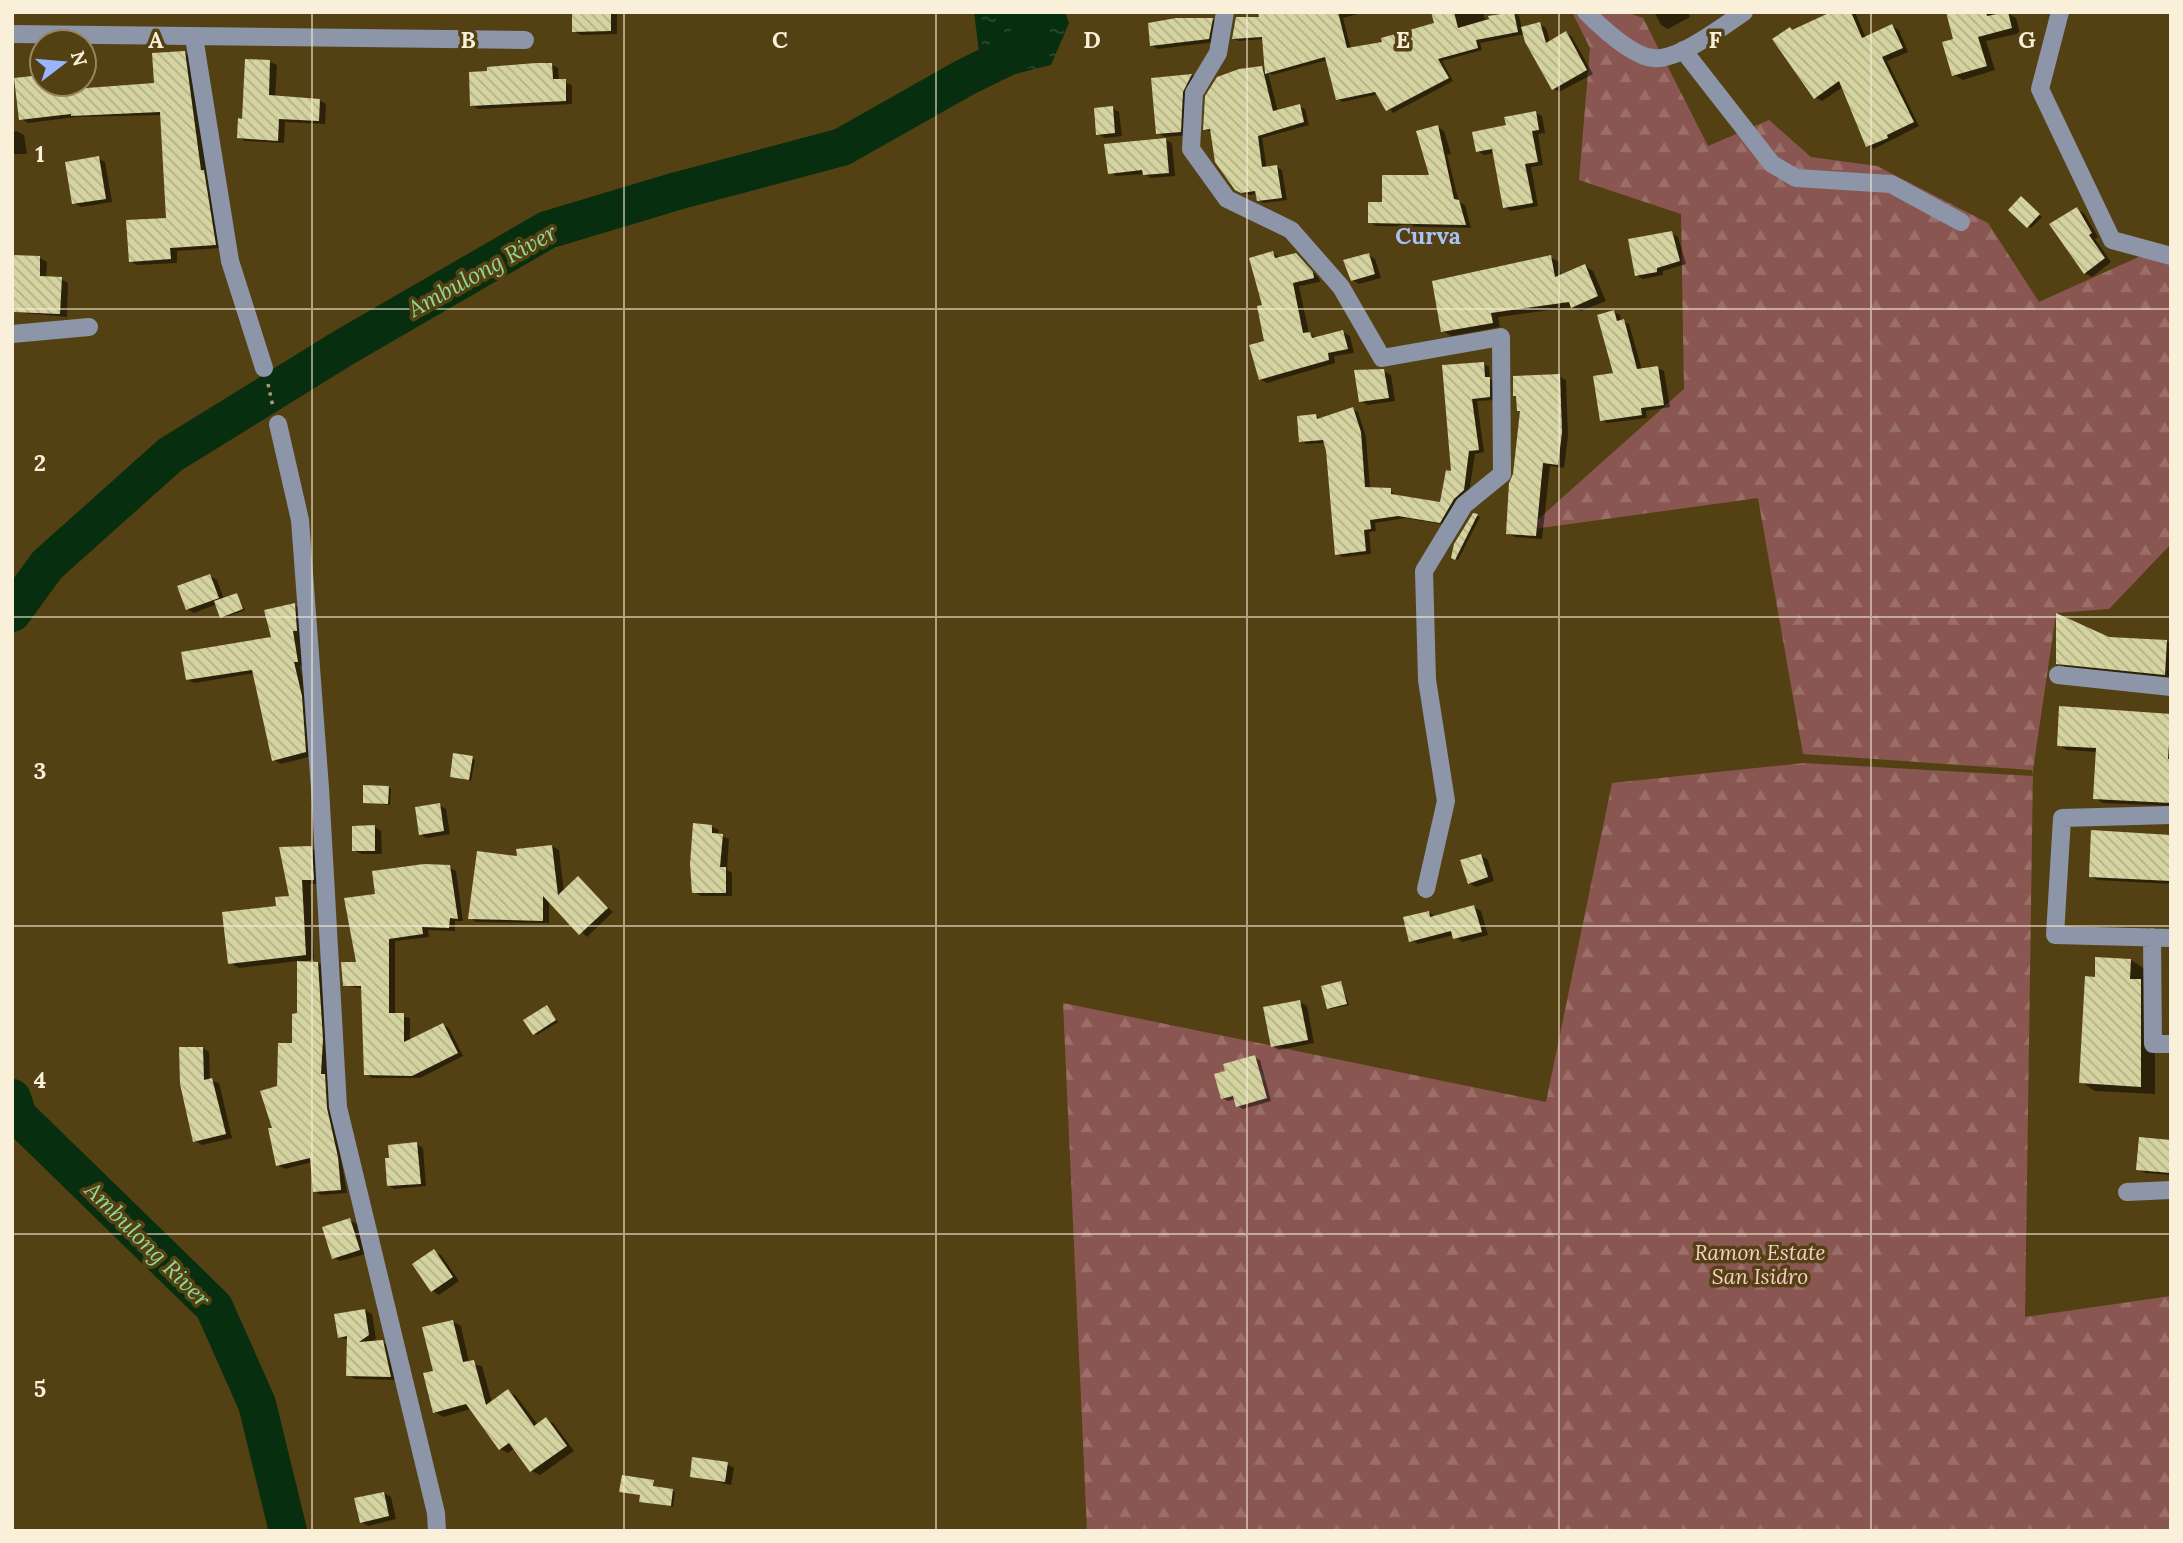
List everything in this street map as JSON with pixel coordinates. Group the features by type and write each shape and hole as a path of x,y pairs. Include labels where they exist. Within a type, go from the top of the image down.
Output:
{"street":[{"path":"1225,12 1218,53 1194,93 1191,149 1227,199 1291,230 1341,287 1382,358 1501,337 1502,474 1464,505 1424,571 1427,680 1446,800 1426,889"},
{"path":"1586,12 1625,46 1653,58 1683,50 1744,12"},
{"path":"2060,12 2040,89 2112,240 2171,256"},
{"path":"12,34 525,40"},
{"path":"194,37 230,261 264,368"},
{"path":"1683,50 1772,164 1796,178 1891,184 1961,222"},
{"path":"12,334 89,327"},
{"path":"278,424 300,520 320,788 338,1107 433,1499 437,1531"},
{"path":"2058,675 2171,687"},
{"path":"2171,815 2062,818 2056,935 2171,939"},
{"path":"2152,937 2153,1044 2171,1044"},
{"path":"2127,1192 2171,1190"}],"path":[{"path":"264,368 278,424"}],"green space":[{"path":"1572,12 1626,12 1643,18 1708,146 1769,120 1811,157 1877,166 1988,223 2039,302 2143,255 2171,265 2171,544 2109,609 2056,613 2033,776 2032,770 1803,754 1758,498 1526,530 1684,389 1681,214 1579,180 1590,48"},
{"name":"Ramon Estate San Isidro","path":"1804,763 2033,776 2025,1317 2171,1296 2171,1531 1087,1531 1063,1003 1546,1102 1612,783"}],"water":[{"path":"974,12 1065,12 1069,23 1051,65 975,84 964,78 979,52"}],"building":[{"path":"572,12 611,12 611,31 572,32"},
{"path":"1258,12 1338,12 1347,48 1382,42 1381,38 1434,23 1431,12 1454,12 1458,28 1489,19 1488,16 1514,12 1518,32 1476,40 1478,48 1438,59 1449,78 1386,111 1375,92 1336,100 1325,57 1265,74 1262,37 1232,39 1236,17 1259,17"},
{"path":"1831,12 1851,12 1862,38 1892,24 1903,48 1882,57 1914,122 1887,135 1888,138 1866,147 1839,81 1814,99 1772,39 1790,27 1792,30"},
{"path":"1946,12 1986,12 1987,16 2008,12 2012,28 1978,37 1987,66 1952,76 1942,42 1953,39"},
{"path":"1176,18 1213,18 1209,39 1150,46 1148,23"},
{"path":"1540,22 1546,43 1566,31 1587,70 1552,90 1525,42 1521,27"},
{"path":"185,51 201,170 204,170 216,245 170,248 171,259 129,262 126,220 166,218 160,112 71,114 19,120 14,78 28,76 28,98 98,98 98,87 154,83 152,53"},
{"path":"245,59 270,60 269,95 320,99 319,121 279,119 278,141 237,138 238,118 242,119"},
{"path":"552,63 553,79 566,79 566,101 470,106 469,72 487,71 487,67"},
{"path":"1262,66 1273,111 1300,104 1304,122 1258,136 1262,167 1277,165 1282,198 1257,201 1255,191 1241,193 1235,190 1215,162 1210,129 1203,130 1205,96 1217,77 1239,69"},
{"path":"1192,74 1183,92 1181,132 1156,134 1151,78"},
{"path":"1113,106 1115,133 1096,135 1094,108"},
{"path":"1536,111 1539,130 1532,131 1538,162 1525,164 1533,203 1503,208 1492,149 1476,152 1472,132 1506,125 1504,117"},
{"path":"1438,125 1454,199 1459,200 1466,225 1368,223 1368,202 1382,202 1382,175 1429,175 1416,131"},
{"path":"1166,138 1169,173 1143,175 1142,170 1108,174 1104,144"},
{"path":"99,156 106,199 72,204 65,162"},
{"path":"2021,196 2040,214 2027,228 2008,210"},
{"path":"2077,207 2092,233 2089,235 2105,258 2084,274 2049,224"},
{"path":"1672,231 1680,261 1657,268 1657,272 1635,276 1628,239"},
{"path":"1273,251 1275,258 1296,253 1313,272 1314,278 1293,283 1303,333 1310,332 1312,338 1343,330 1348,349 1328,353 1329,360 1259,380 1249,345 1264,341 1257,306 1262,305 1249,258"},
{"path":"1369,253 1375,274 1351,281 1343,260"},
{"path":"12,255 40,256 40,276 62,277 60,314 12,312"},
{"path":"1551,255 1555,277 1585,264 1598,296 1571,308 1569,302 1491,313 1493,323 1441,332 1432,281"},
{"path":"1614,310 1617,321 1624,319 1637,369 1658,366 1664,405 1641,408 1642,415 1600,421 1593,376 1613,373 1597,315"},
{"path":"1484,362 1485,377 1490,377 1490,397 1472,399 1479,450 1469,451 1464,490 1454,499 1440,523 1398,516 1370,520 1371,529 1364,530 1366,551 1335,555 1323,440 1299,442 1297,416 1316,414 1317,419 1353,407 1361,432 1365,487 1391,488 1391,494 1440,502 1446,470 1451,471 1442,365"},
{"path":"1384,369 1389,398 1359,402 1354,370"},
{"path":"1560,374 1562,432 1558,465 1543,463 1536,536 1506,534 1509,483 1513,474 1520,411 1517,411 1516,396 1513,396 1513,376"},
{"path":"1473,513 1478,514 1455,560 1451,558 1454,544"},
{"path":"210,574 219,598 186,610 177,586"},
{"path":"237,593 243,609 220,618 214,601"},
{"path":"295,603 297,631 293,631 298,662 294,662 302,696 306,752 272,761 252,670 186,680 181,652 271,637 264,610"},
{"path":"2056,613 2109,637 2167,640 2165,675 2056,664"},
{"path":"2059,706 2171,714 2168,759 2171,759 2171,803 2093,799 2096,748 2057,746"},
{"path":"453,753 473,756 469,780 450,777"},
{"path":"363,785 389,786 388,804 363,803"},
{"path":"440,803 444,831 419,835 415,807"},
{"path":"693,823 712,825 712,833 723,834 720,867 726,867 726,893 692,893 690,864"},
{"path":"375,825 375,851 352,851 352,826"},
{"path":"2091,830 2171,835 2171,881 2089,877"},
{"path":"552,845 558,895 578,876 608,908 579,935 543,896 543,921 468,919 477,851 517,856 516,849"},
{"path":"312,846 314,880 302,880 306,955 228,964 222,912 276,906 275,897 289,896 279,847"},
{"path":"1481,854 1488,877 1468,884 1460,860"},
{"path":"424,864 450,865 458,919 450,918 449,928 422,927 423,934 389,939 389,1013 404,1013 404,1042 443,1023 458,1053 412,1076 364,1075 361,986 343,986 341,962 356,962 344,898 375,894 372,871"},
{"path":"1474,905 1482,932 1453,939 1451,931 1409,942 1403,917 1429,911 1430,917"},
{"path":"2095,957 2131,959 2130,979 2141,979 2141,1087 2079,1083 2085,976 2095,977"},
{"path":"297,961 318,962 323,1039 321,1074 325,1074 327,1108 338,1157 341,1190 313,1192 310,1158 276,1166 268,1128 272,1128 260,1091 277,1086 278,1043 292,1043 292,1014 297,1013"},
{"path":"1341,981 1347,1004 1327,1009 1321,986"},
{"path":"1300,1000 1308,1040 1271,1047 1263,1007"},
{"path":"547,1005 556,1020 533,1035 523,1020"},
{"path":"179,1047 203,1047 204,1080 212,1078 226,1134 193,1142 180,1084"},
{"path":"1255,1055 1267,1098 1236,1107 1233,1096 1221,1099 1214,1074 1225,1071 1223,1064"},
{"path":"2139,1137 2171,1140 2171,1173 2136,1170"},
{"path":"417,1142 421,1184 387,1186 385,1158 389,1158 388,1145"},
{"path":"350,1218 360,1250 332,1259 322,1227"},
{"path":"434,1249 453,1277 431,1292 412,1264"},
{"path":"365,1309 369,1335 359,1342 383,1340 391,1377 346,1376 347,1336 338,1338 334,1314"},
{"path":"453,1320 463,1362 474,1360 486,1405 508,1389 534,1426 546,1417 567,1446 530,1472 509,1443 499,1450 466,1404 433,1413 423,1373 433,1371 422,1327"},
{"path":"692,1457 728,1462 725,1482 690,1477"},
{"path":"622,1475 654,1480 653,1486 673,1489 671,1506 639,1502 640,1495 619,1492"},
{"path":"384,1492 389,1516 360,1523 354,1498"}],"waterway":[{"name":"Ambulong River","path":"12,613 47,565 170,455 343,348 547,230 677,191 842,147 964,78 1031,45 1028,12"},
{"name":"Ambulong River","path":"12,1098 18,1116 214,1307 257,1404 288,1531"}],"district":[{"name":"Curva","path":"1428,235"}]}
